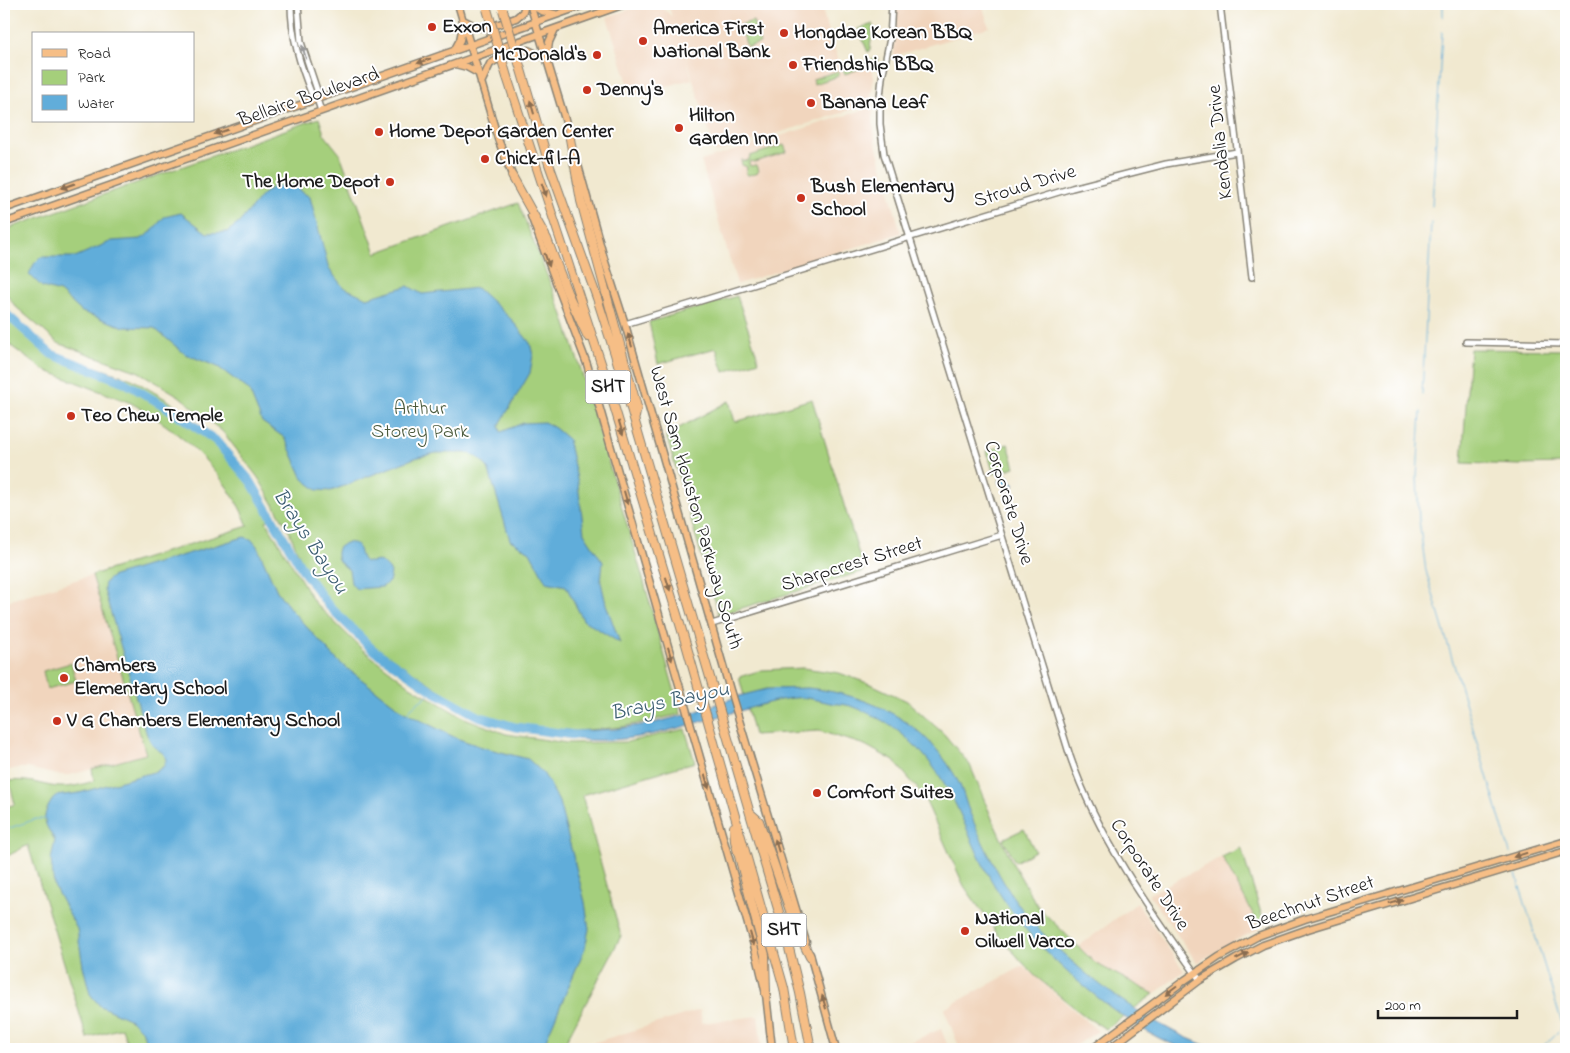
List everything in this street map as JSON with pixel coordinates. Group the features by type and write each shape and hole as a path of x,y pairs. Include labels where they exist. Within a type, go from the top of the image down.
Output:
{"highway":[{"name":"SHT","path":"486,6 507,77 602,366 702,698 784,988 794,1049"},
{"name":"SHT","path":"502,7 549,164 600,306 634,419 790,952 811,1049"},
{"path":"569,133 581,201 638,407 634,419"},
{"path":"512,176 547,239 567,292 602,366"},
{"path":"750,813 759,821 796,928 810,956"},
{"path":"734,814 735,841 765,955 766,994"}],"main road":[{"path":"458,4 498,139 512,176 535,225 587,364 757,956 766,994 772,1049"},
{"path":"463,20 475,26 487,28 516,18 522,12 525,4"},
{"path":"530,4 541,10 557,14"},
{"name":"West Sam Houston Parkway South","path":"530,4 836,1049"},
{"name":"Bellaire Boulevard","path":"4,209 587,4"},
{"name":"Bellaire Boulevard","path":"4,223 539,34 612,6 624,4"},
{"path":"454,50 461,38 463,20"},
{"path":"480,83 486,69 498,59 528,50 546,58 549,42 555,28"},
{"path":"454,64 467,67 478,73"},
{"path":"127,166 131,178"},
{"name":"Beechnut Street","path":"1096,1048 1195,973 1258,936 1295,922 1566,841"},
{"name":"Beechnut Street","path":"1109,1049 1200,980 1263,946 1289,935 1566,851"},
{"path":"1331,911 1334,921"},
{"path":"1258,936 1263,946"}],"street":[{"path":"291,4 294,43 300,65 312,95 317,99"},
{"path":"298,4 301,42 317,90 317,99 321,111"},
{"name":"Corporate Drive","path":"892,4 890,38 882,78 880,124 884,154 1070,756 1091,808 1119,860 1200,980"},
{"name":"Kendalia Drive","path":"1220,4 1252,277"},
{"path":"292,20 299,20"},
{"name":"Stroud Drive","path":"625,324 1111,177 1166,164 1237,152"},
{"path":"1466,342 1566,344"},
{"name":"Sharpcrest Street","path":"712,624 1002,535"}],"shaded area":[{"path":"645,4 659,4 672,17 668,4 820,4 843,74 870,66 874,77 870,104 716,153 682,45 692,79 632,96 607,17"},
{"path":"896,4 982,4 989,27 894,56"},
{"name":"Bush Elementary School","path":"872,107 875,141 901,233 737,284 701,161"},
{"name":"Chambers Elementary School","path":"92,575 147,754 70,775 57,775 28,768 5,771 4,602"},
{"path":"1222,857 1260,929 1232,942 1197,963 1149,894"},
{"path":"1137,903 1184,971 1154,994 1095,963 1079,946"},
{"path":"1023,966 1098,1031 1070,1049 960,1049 944,1009"},
{"path":"700,1010 702,1023 758,1016 762,1049 573,1049"},
{"path":"941,1029 949,1049 911,1049 910,1042"}],"green space":[{"path":"753,21 760,43 747,47 740,25"},
{"path":"873,24 870,49 868,52 858,29"},
{"path":"878,58 876,68 872,69 870,65 845,74 843,70"},
{"path":"838,71 839,76 814,84 813,79"},
{"name":"Arthur Storey Park","path":"319,118 324,134 340,154 376,253 518,203 563,315 581,370 681,714 622,727 576,731 519,725 479,714 438,689 376,647 330,605 306,572 289,531 259,479 223,432 179,396 139,372 58,343 15,306 4,291 4,230"},
{"path":"784,145 787,152 755,162 750,161 750,166 757,165 759,171 756,174 747,175 747,167 742,165 741,160 748,161 750,156"},
{"path":"737,296 759,361 724,372 716,348 658,364 649,322"},
{"path":"4,308 49,349 72,359 132,379 169,401 216,438 252,481 273,518 266,521 314,602 363,650 410,686 462,717 506,734 567,743 627,742 685,729 695,762 582,795 621,936 562,1049 129,1049 122,1028 87,1038 28,845 4,858 4,808 15,804 9,781 25,781 57,787 68,787 94,781 92,769 146,754 92,575 248,526 228,488 215,471 167,426 131,403 44,370 11,346 4,338"},
{"path":"1470,349 1566,350 1566,464 1462,463"},
{"path":"812,399 864,571 719,615 666,435 729,401 735,422"},
{"path":"1008,444 1015,467 994,474 987,451"},
{"path":"71,663 76,681 47,689 43,671"},
{"path":"803,668 839,673 873,685 907,701 944,734 970,765 1013,864 1038,907 1095,963 1154,994 1106,1029 1086,1017 1034,975 999,936 964,886 923,795 894,761 865,745 819,731 754,735 739,677 762,670"},
{"path":"1024,829 1035,851 1015,862 1003,839"},
{"path":"1241,848 1264,923 1259,925 1222,857"}],"water":[{"path":"274,186 297,186 310,197 329,269 343,287 367,298 408,286 422,294 477,288 511,319 530,343 533,355 530,373 499,426 501,432 523,423 544,422 568,439 578,483 584,533 603,562 601,582 606,604 620,643 583,620 566,586 546,582 530,552 510,540 488,468 480,459 470,453 436,453 415,458 331,491 317,490 303,479 285,438 262,422 249,390 218,367 185,354 154,328 124,327 82,312 60,292 42,287 29,274 34,264 41,257 75,257 112,241 141,239 150,233 164,217 181,213 207,233 227,232 239,223 262,195"},
{"path":"1008,476 1011,482 1015,484 1013,488 1007,491 1005,485 999,483 1000,479 1003,480 1003,478"},
{"path":"244,537 251,539 257,546 277,591 292,611 339,662 404,712 456,738 528,759 543,773 550,784 559,802 585,902 589,929 585,948 542,1049 364,1049 349,1045 335,1049 147,1049 143,1032 131,1020 100,1006 90,994 77,929 54,886 51,860 55,840 46,823 45,814 55,796 79,793 157,771 164,766 166,760 164,754 154,747 147,735 104,590 105,582 113,576"},
{"path":"345,543 355,544 361,557 366,562 382,562 391,573 389,582 382,587 356,589 351,583 349,570 339,561 337,556 338,548"},
{"path":"808,688 855,698 877,706 897,716 916,729 933,745 948,764 960,785 979,834 994,865 1011,894 1050,941 1075,964 1131,1007 1189,1039 1216,1049 1198,1050 1179,1047 1148,1032 1093,994 1047,953 1021,923 991,880 952,797 931,764 906,737 873,716 848,705 806,698 790,698 640,737 598,740 577,739 577,731 616,729 653,723 689,714 739,696 767,689"}],"waterway":[{"path":"1443,4 1443,17"},
{"path":"1432,206 1442,32"},
{"path":"1422,395 1431,223"},
{"name":"Brays Bayou","path":"4,312 51,354 124,382 215,440 251,482 304,572 328,605 372,649 433,691 478,716 515,727 574,735 588,735"},
{"path":"1421,412 1417,477 1419,520 1426,571 1510,853"},
{"path":"407,714 411,708 433,691"},
{"path":"4,830 36,819 46,819"},
{"path":"1516,874 1562,1023 1561,1029 1540,1049"}],"place":[{"name":"Exxon","path":"432,27"},
{"name":"Hongdae Korean BBQ","path":"784,33"},
{"name":"America First National Bank","path":"643,41"},
{"name":"McDonald's","path":"597,55"},
{"name":"Friendship BBQ","path":"793,65"},
{"name":"Denny's","path":"587,90"},
{"name":"Banana Leaf","path":"811,103"},
{"name":"Hilton Garden Inn","path":"679,128"},
{"name":"Home Depot Garden Center","path":"379,132"},
{"name":"Chick-fil-A","path":"485,159"},
{"name":"The Home Depot","path":"390,182"},
{"name":"Bush Elementary School","path":"801,198"},
{"name":"Teo Chew Temple","path":"71,416"},
{"name":"Chambers Elementary School","path":"64,678"},
{"name":"V G Chambers Elementary School","path":"57,721"},
{"name":"Comfort Suites","path":"817,793"},
{"name":"National Oilwell Varco","path":"965,931"}]}
